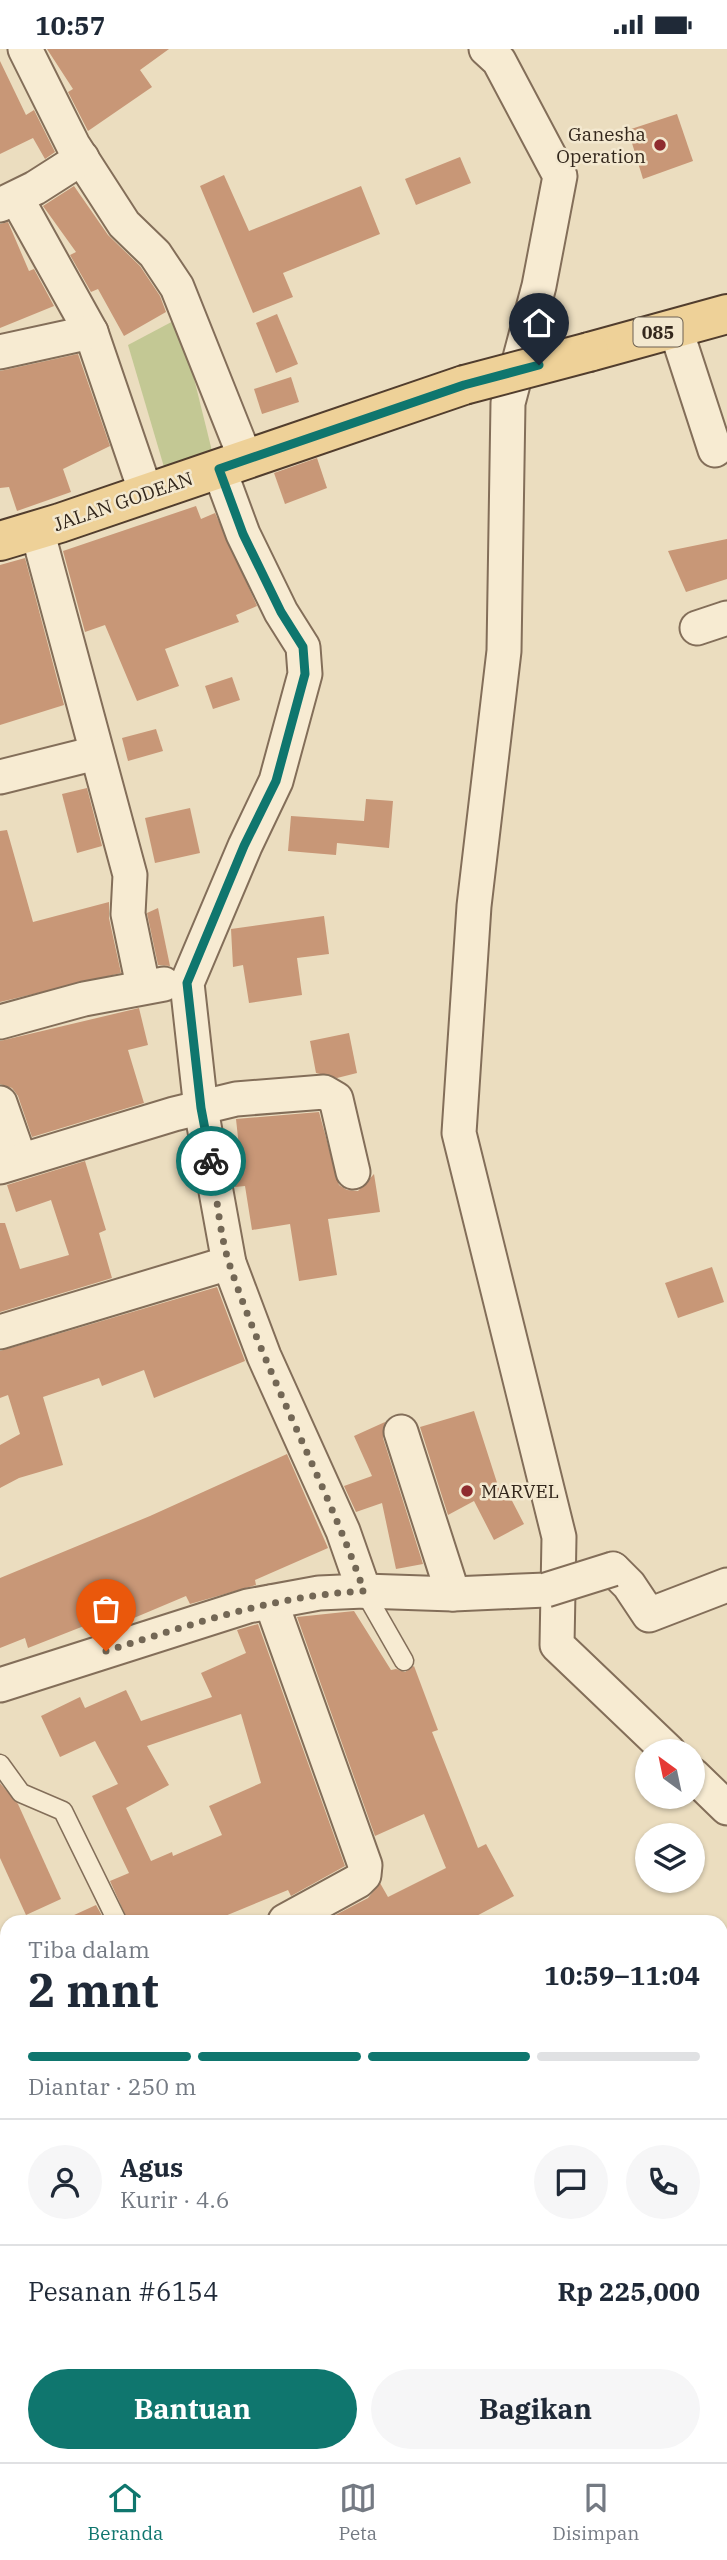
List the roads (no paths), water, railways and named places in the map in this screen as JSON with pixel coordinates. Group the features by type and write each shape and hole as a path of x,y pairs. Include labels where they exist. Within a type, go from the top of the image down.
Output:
{"main road":[{"name":"JALAN GODEAN","path":"0,541 464,385 727,314"}],"street":[{"path":"0,1022 168,984 244,846 276,781 305,674 303,647 281,612 243,534 232,465 177,287 155,254 124,224 82,158 25,49"},
{"path":"486,49 499,61 560,176 539,286 508,403 505,651 474,906 459,1133 559,1537 557,1646 655,1739"},
{"path":"82,158 8,202 90,333 146,493"},
{"path":"675,327 715,450"},
{"path":"0,352 90,333"},
{"path":"37,530 130,876 128,914 168,984 187,1111 229,1263 264,1356 343,1531 364,1591"},
{"path":"0,777 96,753"},
{"path":"0,1103 10,1163 187,1111 247,1098 324,1092 336,1099 353,1172"},
{"path":"0,1332 229,1263"},
{"path":"401,1431 453,1594"},
{"path":"0,1685 271,1602 319,1593 364,1591 453,1594 546,1590 612,1569 629,1585 649,1615 727,1585"},
{"path":"271,1602 365,1865 365,1874 358,1881 296,1915"},
{"path":"705,1787 727,1808"}],"lane":[{"path":"364,1591 404,1661"},
{"path":"0,1764 21,1793 63,1811 114,1915"}],"place":[{"name":"Ganesha Operation","path":"660,145"},
{"name":"MARVEL","path":"467,1491"}]}
